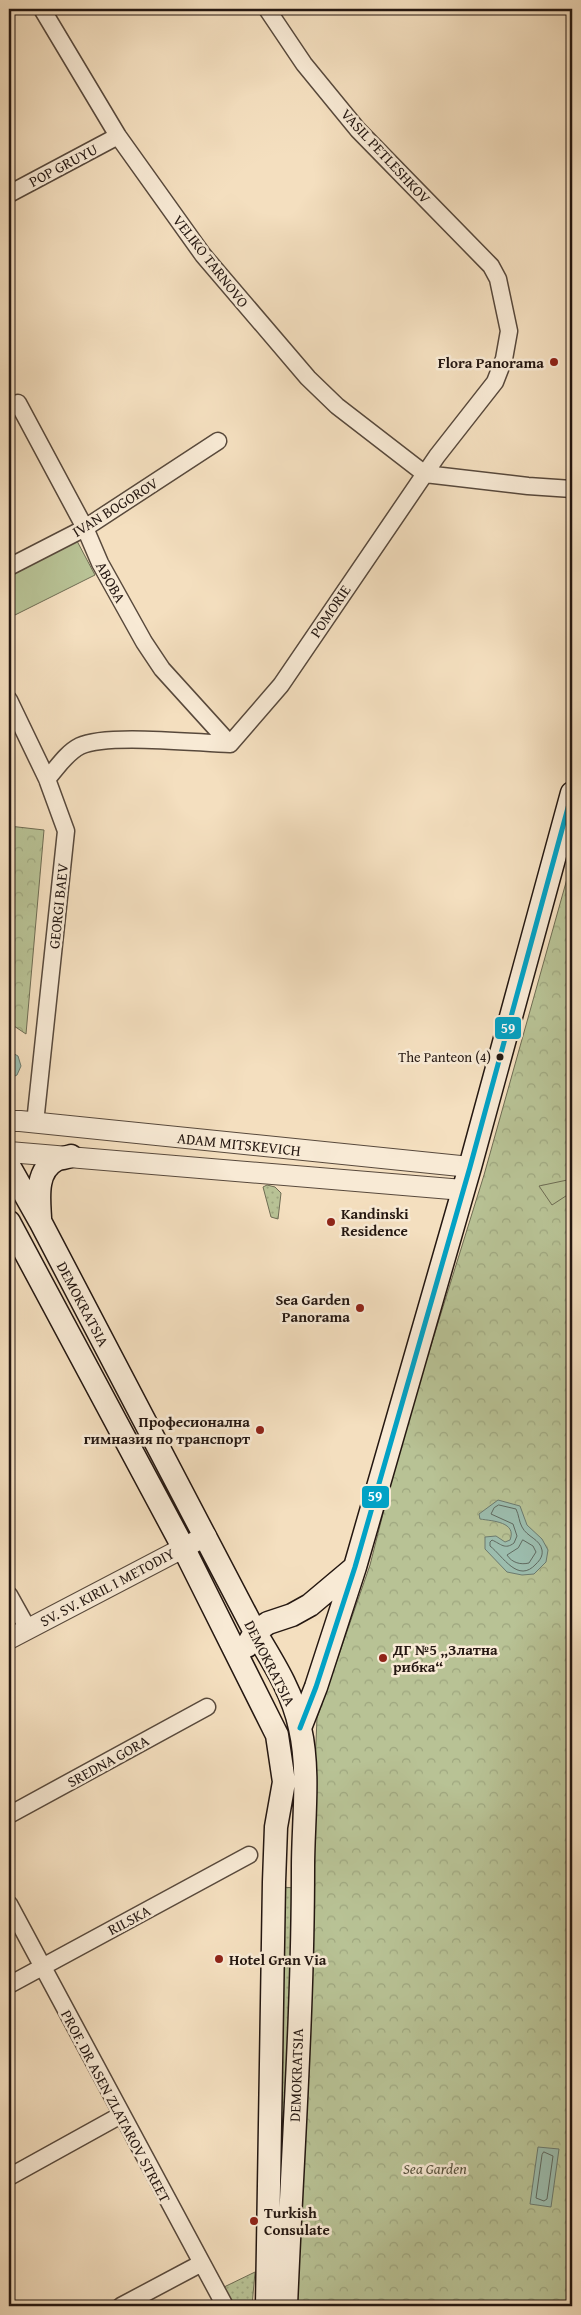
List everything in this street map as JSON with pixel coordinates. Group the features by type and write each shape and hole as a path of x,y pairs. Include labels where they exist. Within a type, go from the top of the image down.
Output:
{"main road":[{"path":"300,1728 316,1687 355,1567 470,1167 572,793"},
{"path":"40,1221 39,1195 41,1178 55,1160 71,1156"},
{"name":"DEMOKRATSIA","path":"9,1166 40,1221 255,1632 289,1693 300,1728 304,1782 304,1894 286,2306"},
{"name":"DEMOKRATSIA","path":"9,1222 183,1546 277,1736 284,1782 276,1827 274,1882 267,2306"},
{"path":"242,1664 246,1648 255,1632 268,1623 292,1615 310,1605 355,1567"}],"street":[{"name":"VELIKO TARNOVO","path":"42,9 118,136 203,255 308,378 337,406 425,474"},
{"name":"VASIL PETLESHKOV","path":"267,9 304,64 358,130 491,266 498,279 503,302"},
{"name":"POP GRUYU","path":"9,194 118,136"},
{"name":"POMORIE","path":"230,744 281,685 425,474 495,382 504,359 509,331 503,302"},
{"name":"ABOBA","path":"18,403 85,528 100,563 144,642 162,669 230,744"},
{"name":"IVAN BOGOROV","path":"9,567 85,528 218,441"},
{"path":"425,474 572,489"},
{"name":"GEORGI BAEV","path":"9,700 47,779 66,831 36,1123"},
{"path":"47,779 65,757 80,746 105,739 230,744"},
{"name":"ADAM MITSKEVICH","path":"9,1121 470,1167"},
{"name":"ADAM MITSKEVICH","path":"9,1152 463,1190"},
{"name":"SV. SV. KIRIL I METODIY","path":"9,1639 183,1546 206,1536"},
{"path":"9,1595 28,1629"},
{"name":"SREDNA GORA","path":"9,1815 207,1707"},
{"name":"RILSKA","path":"9,1985 249,1855"},
{"name":"PROF. DR ASEN ZLATAROV STREET","path":"9,1904 200,2264 225,2306"},
{"path":"9,2177 121,2115"},
{"path":"121,2306 200,2264"}],"green space":[{"path":"77,541 95,575 9,618 9,576"},
{"path":"9,826 44,830 26,1034 14,1026 9,1026"},
{"name":"Sea Garden","path":"572,861 572,2306 292,2306 317,1718 370,1565 402,1439 484,1175"},
{"path":"572,1179 572,1192 552,1205 539,1186"},
{"path":"267,1185 275,1187 281,1193 278,1219 271,1217 263,1187"},
{"path":"281,1887 296,1888 291,2106 272,2306"},
{"path":"255,2272 252,2306 234,2306 222,2288"}],"water":[{"path":"9,1051 18,1056 21,1066 17,1075 9,1079"},
{"path":"498,1500 520,1506 527,1525 542,1539 548,1550 546,1562 534,1574 522,1575 507,1572 485,1549 485,1537 496,1536 505,1542 510,1540 510,1529 507,1526 480,1519 479,1514"},
{"path":"538,2147 559,2149 551,2207 530,2204"}],"transit line":[{"name":"59","path":"300,1728 316,1687 355,1567 470,1167 572,793"}],"place":[{"name":"Flora Panorama","path":"554,362"},
{"name":"The Panteon (4)","path":"500,1057"},
{"name":"Kandinski Residence","path":"331,1222"},
{"name":"Sea Garden Panorama","path":"360,1308"},
{"name":"Професионална гимназия по транспорт","path":"260,1430"},
{"name":"ДГ №5 „Златна рибка“","path":"383,1658"},
{"name":"Hotel Gran Via","path":"219,1959"},
{"name":"Turkish Consulate","path":"254,2221"}]}
